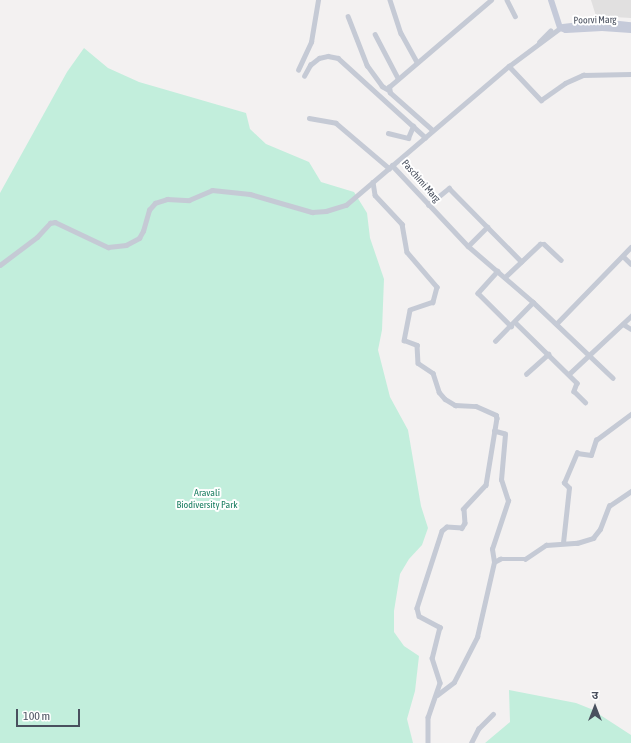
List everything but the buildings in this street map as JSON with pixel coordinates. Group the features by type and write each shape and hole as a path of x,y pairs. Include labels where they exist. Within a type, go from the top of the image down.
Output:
{"main road":[{"path":"550,0 559,27"},
{"name":"Poorvi Marg","path":"559,27 601,22 631,25"},
{"name":"Poorvi Marg","path":"559,27 571,30 602,28 631,30"}],"street":[{"path":"298,70 311,42 318,0"},
{"path":"390,0 401,32 417,62"},
{"path":"389,90 398,78 490,0"},
{"path":"507,0 515,16"},
{"path":"348,16 367,65 382,86 389,90 432,130"},
{"name":"Paschimi Marg","path":"559,27 509,66 432,130 391,167 468,246 533,302 613,378"},
{"path":"375,34 398,78"},
{"path":"304,76 310,65 319,58 328,56 338,58 425,137"},
{"path":"509,66 541,100 565,83 583,75 631,74"},
{"path":"0,265 37,237 50,223 55,222 101,244 119,247 139,238 149,210 161,200 189,200 212,190 236,191 318,212 346,204 391,167 336,123 309,118"},
{"path":"388,133 408,138 413,126"},
{"path":"373,182 375,195 402,224 407,252 437,287 433,302 410,310 404,340 417,345 418,363 433,373 442,396 455,405 474,405 496,415 486,485 464,509 465,522 462,528 447,527 442,531 417,608 419,616 440,627 432,658 440,680 437,695 428,713 428,743"},
{"path":"428,205 448,187 521,261"},
{"path":"468,246 487,227"},
{"path":"505,277 521,261 542,244 561,260"},
{"path":"556,324 631,247"},
{"path":"623,256 631,264"},
{"path":"498,271 478,293 569,374 578,384 574,391 585,402"},
{"path":"495,341 533,302"},
{"path":"569,374 631,316"},
{"path":"623,324 631,329"},
{"path":"526,374 548,354"},
{"path":"564,543 569,488 564,482 577,453 591,455 596,440 631,414"},
{"path":"437,695 454,682 477,637 494,562 492,553 508,501 501,480 505,434 494,431"},
{"path":"494,562 500,559 525,559 546,545 578,543 595,536 609,506 631,491"},
{"path":"471,743 478,729 493,714"}],"shaded area":[{"path":"591,0 631,0 631,18 596,16"}],"green space":[{"name":"Aravali Biodiversity Park","path":"84,48 108,68 139,82 246,113 250,129 266,144 309,162 321,182 354,192 367,213 370,238 384,279 382,330 378,350 390,397 408,430 421,506 428,528 422,545 409,559 400,574 394,611 394,632 404,646 419,656 415,691 407,719 413,743 0,743 0,193 67,72"},
{"path":"509,690 576,703 591,709 631,735 631,743 485,743 510,722"}]}
